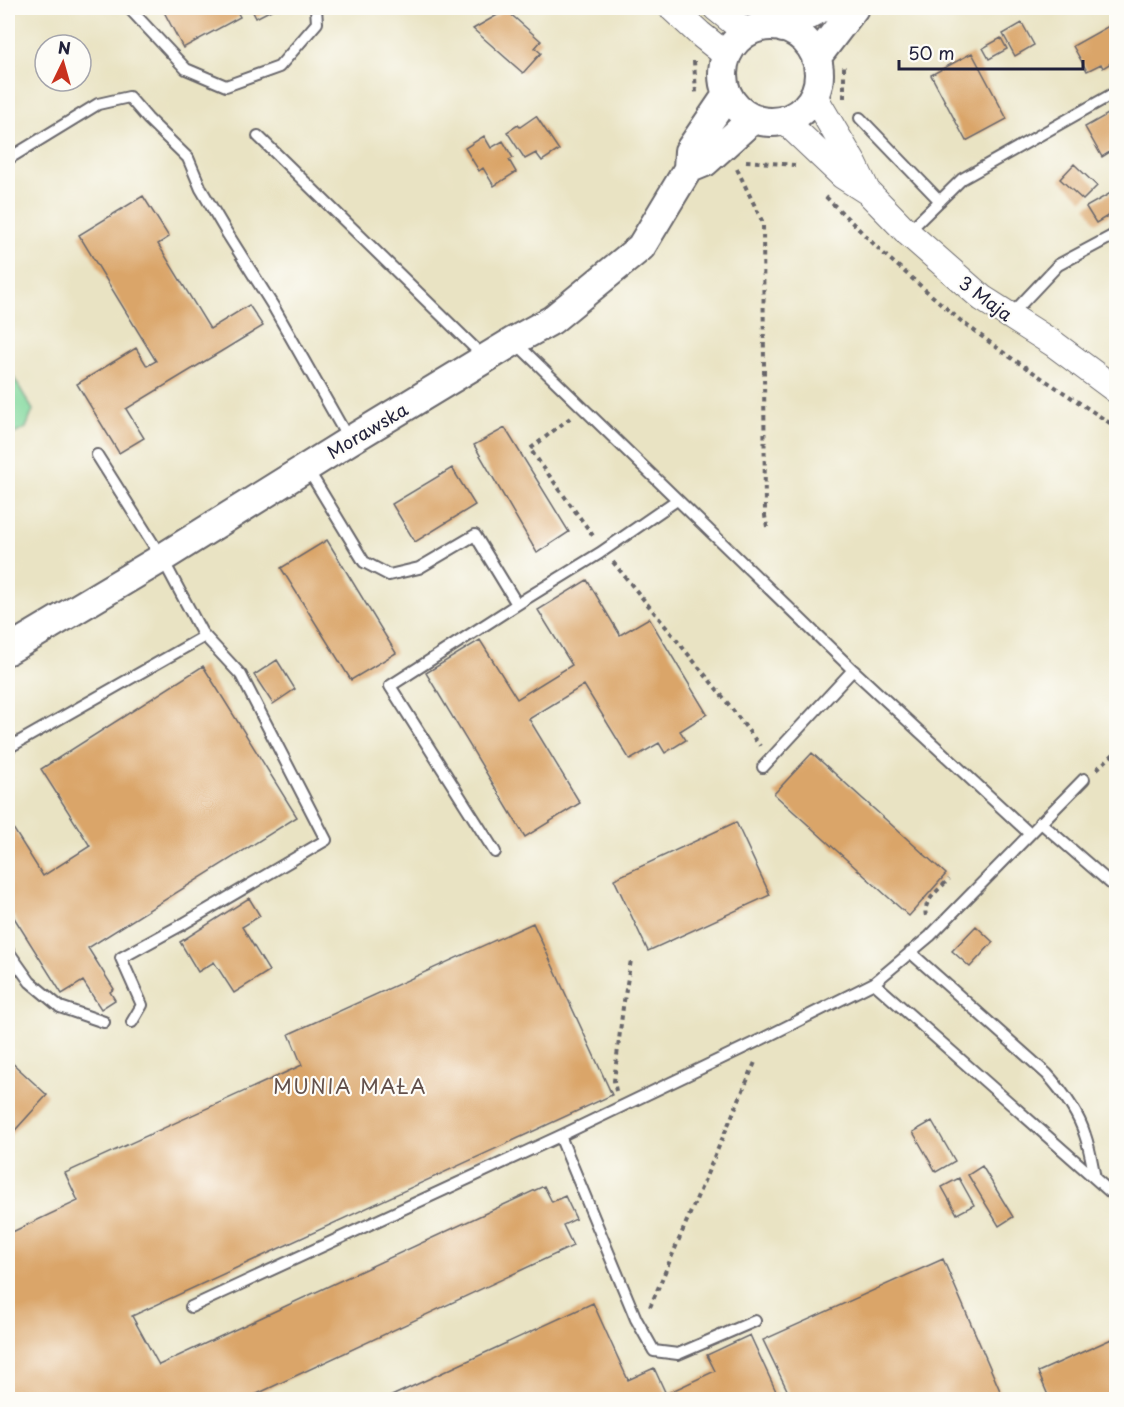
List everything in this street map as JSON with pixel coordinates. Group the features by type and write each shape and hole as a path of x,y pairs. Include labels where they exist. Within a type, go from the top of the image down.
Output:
{"main road":[{"path":"783,28 821,8"},
{"path":"816,58 854,8"},
{"path":"769,26 783,28 806,41 814,53 819,80 815,94 797,115 771,123 754,120 734,106 727,95 723,82 726,56 733,44 746,32 769,26"},
{"name":"Morawska","path":"8,650 162,558 485,358 552,320 641,247 688,170 689,151 727,95"},
{"name":"Morawska","path":"688,170 705,162 754,120"}],"street":[{"path":"672,8 726,56"},
{"path":"716,8 746,32"},
{"name":"3 Maja","path":"815,94 868,192"},
{"name":"3 Maja","path":"784,120 843,176 868,192 908,233 982,298 1112,383"}],"lane":[{"path":"129,8 186,69 226,86 279,67 317,23 316,8"},
{"path":"908,233 962,179 1116,93"},
{"path":"8,159 98,104 129,97 188,158 201,189 273,306 349,441"},
{"path":"860,118 940,201"},
{"path":"258,136 485,358"},
{"path":"1010,316 1058,266 1116,234"},
{"path":"514,341 853,670 1030,834"},
{"path":"97,455 162,558 205,636 241,675 326,840 121,958 142,1005 132,1022"},
{"path":"307,467 364,562 389,575 419,568 476,535 517,604"},
{"path":"495,852 390,686 603,551 677,500"},
{"path":"8,748 205,636"},
{"path":"767,763 853,670"},
{"path":"191,1307 560,1136 874,983 942,924 1084,779"},
{"path":"1040,822 1116,888"},
{"path":"8,951 30,982 60,1007 104,1022"},
{"path":"910,952 1047,1074 1065,1094 1085,1134 1095,1178"},
{"path":"874,983 1116,1197"},
{"path":"560,1136 636,1319 654,1351 678,1354 755,1321"}],"path":[{"path":"734,163 763,223 765,516 767,527"},
{"path":"583,409 530,449 603,551 723,697 767,763"},
{"path":"1084,779 1116,752"},
{"path":"617,1108 614,1081 631,960"},
{"path":"636,1319 651,1306 755,1065 762,1039"}],"green space":[{"path":"8,368 33,410 26,428 8,437"}],"building":[{"path":"162,8 235,8 240,17 183,48"},
{"path":"251,8 275,8 256,18"},
{"path":"506,10 541,41 535,48 541,53 523,73 473,29"},
{"path":"1116,22 1116,60 1103,68 1101,64 1087,71 1073,46"},
{"path":"1022,23 1034,45 1015,56 1003,34"},
{"path":"1001,38 1007,49 989,59 983,48"},
{"path":"972,53 1007,119 966,141 931,75"},
{"path":"1115,110 1116,148 1102,157 1085,127"},
{"path":"536,116 559,150 542,161 536,153 525,159 507,132 518,125 520,127"},
{"path":"484,136 491,148 503,141 513,158 509,160 516,172 494,186 483,168 479,171 465,148"},
{"path":"1074,164 1097,186 1083,200 1060,179"},
{"path":"1116,190 1116,211 1096,223 1086,207"},
{"path":"143,196 169,237 158,244 210,329 249,305 263,326 126,409 144,438 119,453 77,384 136,348 147,366 156,361 79,235"},
{"path":"505,428 569,532 537,553 474,445"},
{"path":"452,468 475,505 415,542 392,504"},
{"path":"327,540 396,653 351,680 281,568"},
{"path":"587,580 620,635 649,618 707,714 680,731 686,740 665,753 659,743 630,760 584,685 529,719 580,803 525,837 426,673 480,640 517,699 572,665 538,610"},
{"path":"277,660 295,689 273,704 254,675"},
{"path":"203,666 297,817 88,948 114,989 110,992 115,1000 101,1009 83,981 62,994 8,908 8,820 43,876 90,846 41,769"},
{"path":"812,753 946,874 909,916 774,794"},
{"path":"736,822 770,895 648,951 614,879"},
{"path":"249,898 260,916 242,927 269,971 234,993 214,962 198,972 180,942"},
{"path":"533,923 612,1095 132,1316 159,1365 544,1186 552,1202 565,1196 576,1219 563,1225 573,1246 244,1400 8,1400 8,1234 78,1201 65,1173 302,1065 289,1034"},
{"path":"976,926 993,942 970,967 952,951"},
{"path":"8,1059 47,1095 8,1138"},
{"path":"932,1121 955,1161 936,1172 913,1132"},
{"path":"982,1166 1013,1217 999,1226 968,1175"},
{"path":"959,1178 974,1205 957,1214 942,1187"},
{"path":"943,1259 1004,1400 792,1400 763,1340"},
{"path":"593,1303 628,1380 654,1368 666,1394 715,1371 707,1355 750,1335 780,1400 383,1400"},
{"path":"1116,1337 1116,1400 1050,1400 1038,1372"}],"district":[{"name":"MUNIA MAŁA","path":"350,1086"}]}
